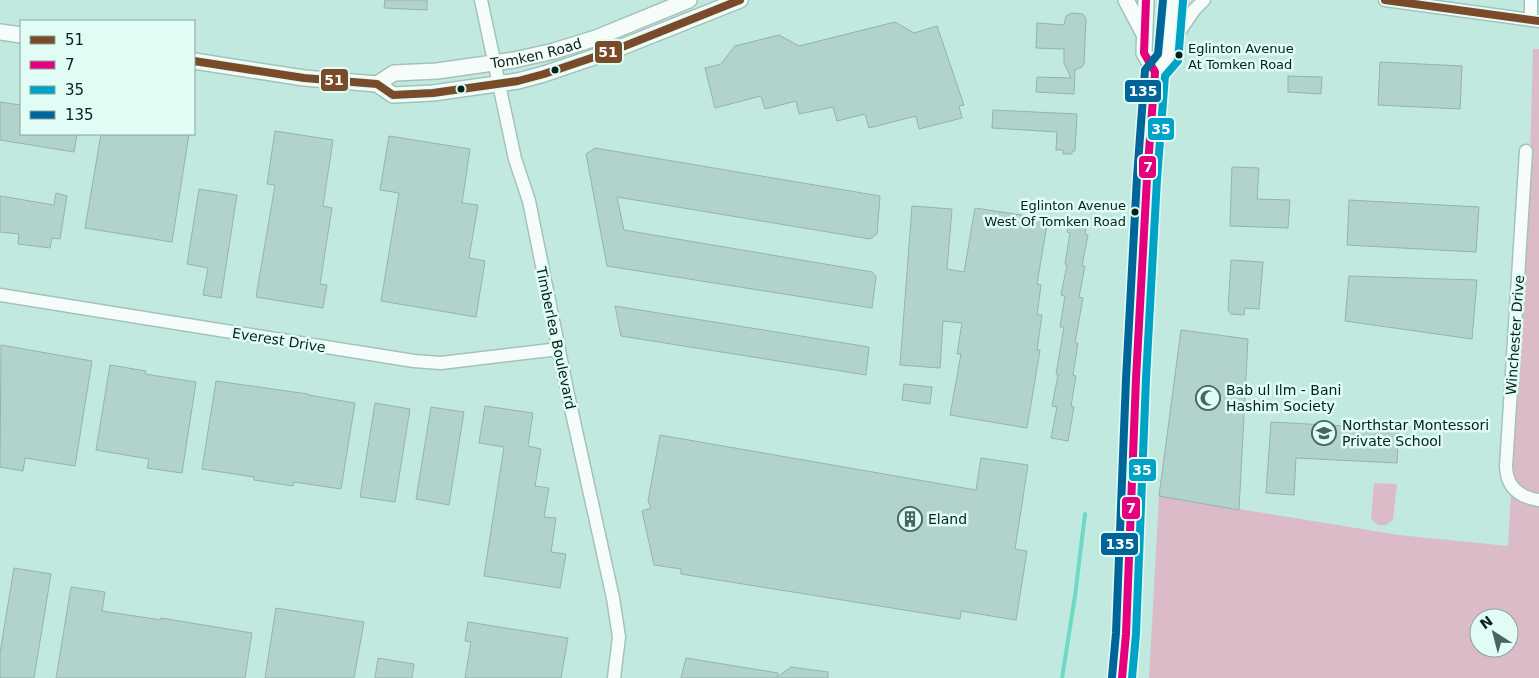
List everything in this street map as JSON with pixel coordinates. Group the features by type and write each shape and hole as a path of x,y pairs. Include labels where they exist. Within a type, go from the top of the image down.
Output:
{"main road":[{"name":"Tomken Road","path":"377,84 394,73 437,71 554,51 596,38 690,0"},
{"name":"Tomken Road","path":"195,61 304,78 377,84 393,95 433,93 518,81 568,66 740,0"},
{"path":"1126,0 1144,35"},
{"path":"1122,678 1126,634 1146,178 1155,72 1144,53 1146,0"},
{"path":"1155,72 1168,58 1173,0"},
{"path":"0,32 20,35"}],"street":[{"name":"Timberlea Boulevard","path":"482,0 514,159 529,201 617,620 619,637 614,678"},
{"path":"1168,47 1194,10 1204,0"},
{"path":"1385,0 1535,20 1531,0"},
{"name":"Winchester Drive","path":"1526,151 1506,467 1508,478 1514,490 1525,497 1539,500"},
{"name":"Everest Drive","path":"0,295 414,361 441,363 559,349"}],"shaded area":[{"path":"1533,49 1539,49 1539,678 1149,678 1159,496 1399,535 1508,546 1530,157"},
{"path":"1374,483 1397,484 1393,520 1386,525 1378,525 1371,519"}],"building":[{"path":"385,0 427,0 427,10 384,8"},
{"path":"1071,13 1083,14 1086,19 1084,64 1075,70 1074,94 1036,92 1037,77 1071,78 1064,63 1064,49 1036,48 1037,23 1064,25 1066,16"},
{"path":"895,22 914,33 937,26 964,105 959,106 962,118 919,129 916,116 869,128 865,114 837,121 833,107 799,114 796,101 765,109 761,96 715,108 705,68 721,64 735,46 779,35 799,46"},
{"path":"1380,62 1462,66 1460,109 1378,105"},
{"path":"1288,76 1322,77 1321,94 1288,92"},
{"path":"0,102 20,105 20,135 77,135 74,152 0,140"},
{"path":"993,110 1077,114 1075,151 1072,151 1072,154 1063,154 1063,150 1056,150 1057,132 992,128"},
{"path":"275,131 333,140 323,206 332,208 320,284 327,285 323,308 256,297 275,185 267,184"},
{"path":"101,135 189,135 172,242 85,228"},
{"path":"389,136 470,149 462,203 478,205 469,258 485,261 476,317 381,301 399,193 380,190"},
{"path":"595,148 880,196 877,234 870,239 617,197 624,230 872,272 876,277 872,308 607,266 586,154"},
{"path":"1232,167 1259,168 1257,199 1290,200 1288,228 1230,226"},
{"path":"199,189 237,195 221,298 203,295 208,268 187,264"},
{"path":"56,193 67,196 60,239 52,238 50,248 18,244 19,234 0,232 0,196 54,205"},
{"path":"1349,200 1479,207 1476,252 1347,245"},
{"path":"912,206 952,209 947,269 964,272 975,208 1048,219 1037,284 1041,285 1037,315 1042,315 1037,350 1040,350 1027,428 950,415 961,354 957,354 962,323 943,321 940,368 900,365"},
{"path":"1069,221 1087,224 1085,234 1088,235 1082,266 1085,266 1079,297 1083,298 1075,343 1078,343 1073,375 1076,376 1071,406 1074,407 1068,441 1051,438 1057,407 1052,406 1064,327 1060,327 1065,296 1061,295 1067,265 1065,264 1070,233 1067,232"},
{"path":"1231,260 1263,262 1259,309 1245,308 1244,315 1231,314 1228,310"},
{"path":"1349,276 1477,280 1472,339 1345,321"},
{"path":"615,306 869,347 866,375 621,336"},
{"name":"Bab ul Ilm - Bani Hashim Society","path":"1181,330 1248,339 1239,510 1159,496"},
{"path":"1,345 92,361 75,466 25,458 23,471 0,467"},
{"path":"110,365 146,371 145,374 196,382 182,473 147,468 149,459 96,450"},
{"path":"216,381 308,394 355,403 341,489 294,482 293,486 254,480 254,477 202,469"},
{"path":"904,384 932,387 930,404 902,400"},
{"path":"375,403 410,409 395,502 360,497"},
{"path":"485,406 533,413 528,446 541,449 535,486 549,488 544,517 556,518 551,552 566,554 560,588 484,576 504,447 479,443"},
{"path":"431,407 464,412 449,505 416,499"},
{"path":"1271,422 1399,429 1397,463 1296,458 1294,495 1266,493"},
{"name":"Eland","path":"660,435 976,490 981,458 1028,465 1015,549 1027,551 1016,620 961,611 960,619 681,574 681,569 654,565 642,511 651,508 648,501"},
{"path":"14,568 51,574 34,678 0,678 0,653"},
{"path":"71,587 105,592 102,611 161,620 161,618 252,633 245,678 56,678"},
{"path":"276,608 364,622 354,678 265,678"},
{"path":"468,622 568,638 561,678 465,678 471,642 465,641"},
{"path":"378,658 414,664 412,678 375,678"},
{"path":"686,658 778,673 777,677 791,667 828,672 828,678 681,678"}],"waterway":[{"path":"1062,678 1085,514"}],"transit line":[{"name":"51","path":"195,61 304,78 377,84 393,95 433,93 518,81 544,74 612,51 740,0"},
{"name":"7","path":"1122,678 1126,634 1136,379 1155,72 1144,53 1146,0"},
{"name":"135","path":"1112,677 1116,633 1126,379 1145,70 1158,54 1163,0"},
{"name":"51","path":"1385,0 1539,21"},
{"name":"35","path":"1132,678 1136,634 1146,379 1157,179 1165,76 1178,61 1183,1"}],"place":[{"name":"Eglinton Avenue At Tomken Road","path":"1179,55"},
{"name":"Eglinton Avenue West Of Tomken Road","path":"1135,212"},
{"name":"Bab ul Ilm - Bani Hashim Society","path":"1208,398"},
{"name":"Northstar Montessori Private School","path":"1324,433"},
{"name":"Eland","path":"910,519"}]}
